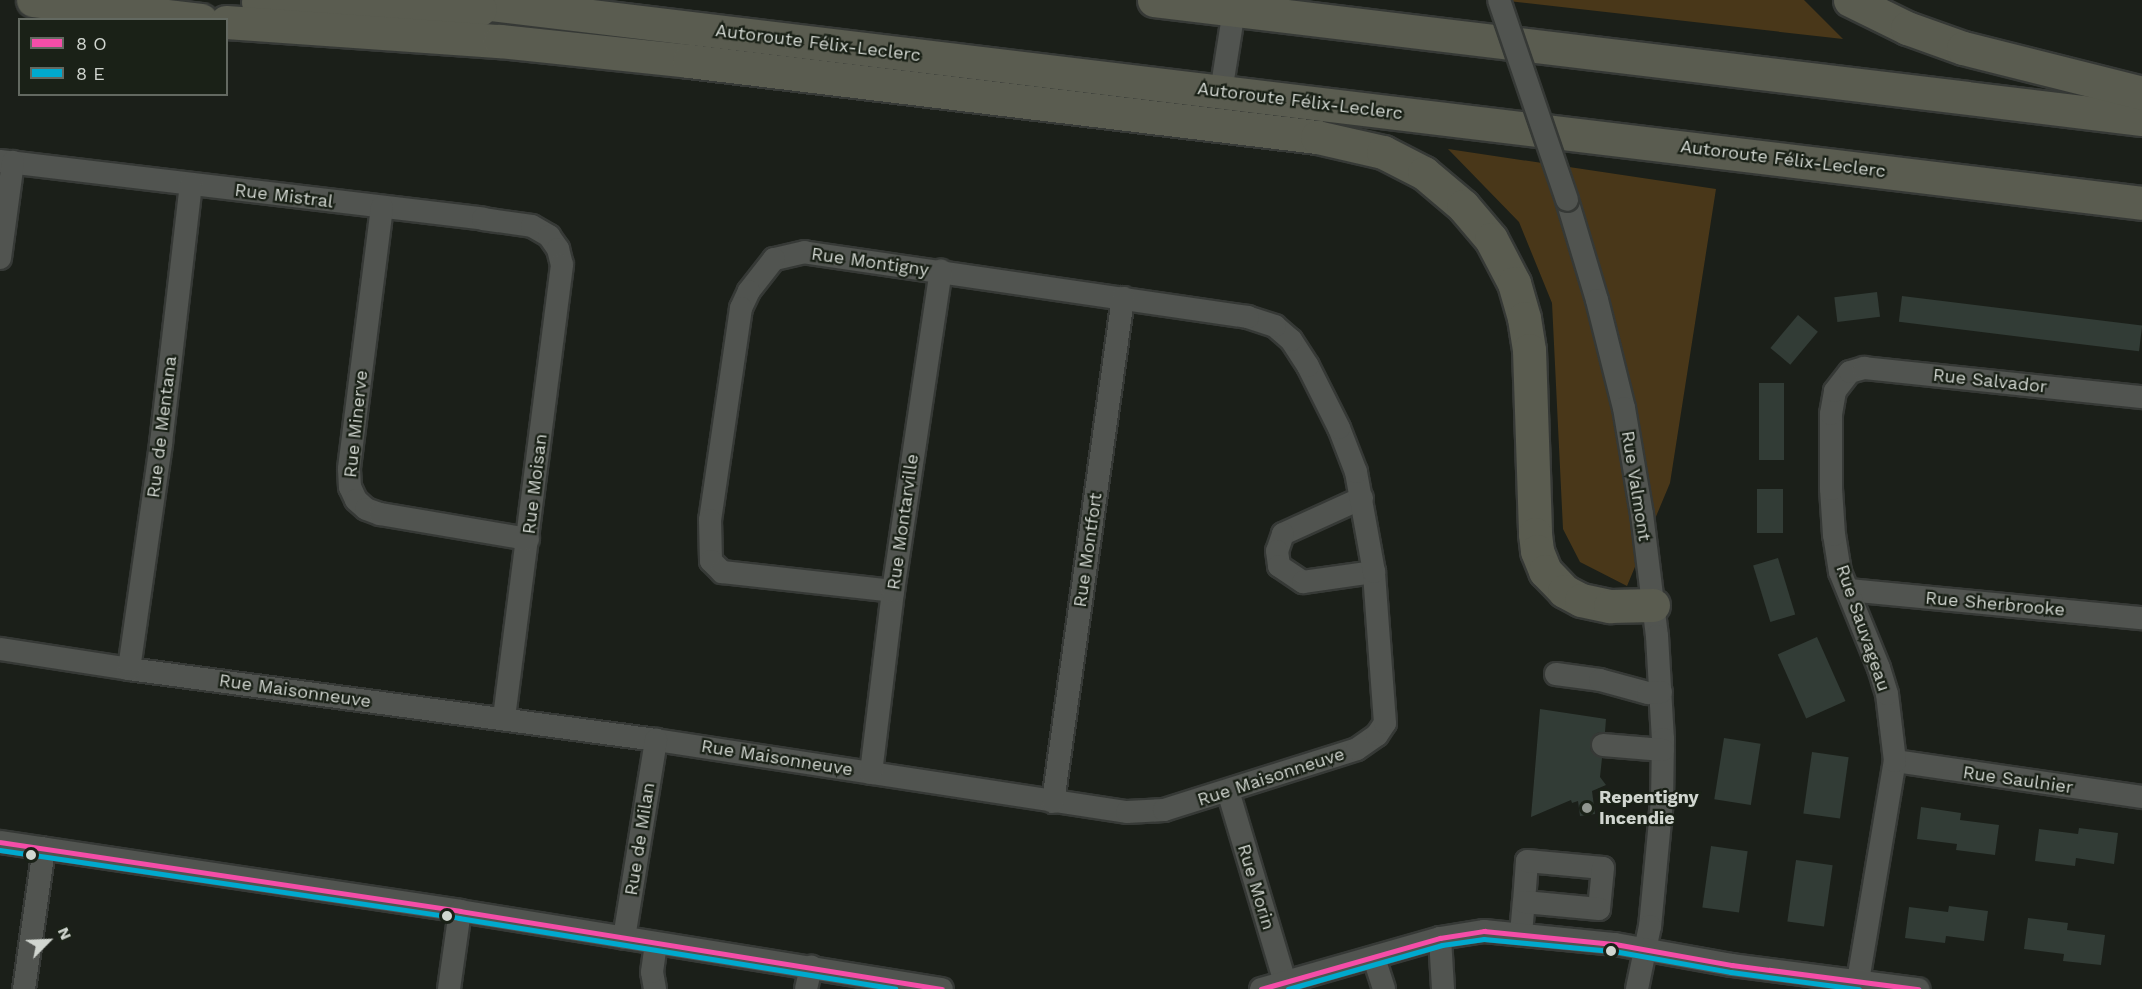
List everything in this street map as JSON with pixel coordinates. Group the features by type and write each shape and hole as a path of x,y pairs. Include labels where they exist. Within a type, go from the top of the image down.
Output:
{"highway":[{"path":"33,0 184,18"},
{"path":"229,0 554,11"},
{"name":"Autoroute Félix-Leclerc","path":"458,0 2142,203"},
{"path":"1154,0 2142,119"},
{"path":"1850,0 1907,28 1963,48 2142,93"},
{"path":"228,22 500,41 689,61 1317,137 1359,145 1390,156 1424,173 1463,206 1491,239 1514,283 1524,318 1529,350 1535,534 1537,551 1545,571 1564,591 1581,600 1610,606 1653,605"}],"street":[{"name":"Rue Valmont","path":"1499,0 1567,200 1597,300 1624,408 1642,514 1661,692 1663,750 1659,838 1650,926 1637,989"},
{"path":"1221,92 1234,10"},
{"path":"0,258 6,161"},
{"name":"Rue Mistral","path":"6,161 532,226 549,236 558,249"},
{"name":"Rue de Mentana","path":"129,669 161,443 191,185"},
{"name":"Rue Minerve","path":"382,207 349,469 350,487 356,500 366,509 380,514 528,538"},
{"name":"Rue Moisan","path":"504,719 562,265 558,249"},
{"name":"Rue Montigny","path":"893,591 722,572 711,561 710,520 739,320 749,291 774,259 806,252 1248,316"},
{"name":"Rue Montarville","path":"871,772 893,591 941,271"},
{"name":"Rue Montfort","path":"1053,802 1123,298"},
{"name":"Rue Maisonneuve","path":"0,649 129,669 656,740 1053,802 1145,812 1164,810 1357,750 1377,735 1385,723 1374,572 1356,472 1339,428 1308,366 1291,340 1275,326 1248,316"},
{"name":"Rue Salvador","path":"1841,381 1850,372 1864,368 2142,397"},
{"name":"Rue Sauvageau","path":"1841,381 1835,391 1831,414 1831,489 1840,572 1849,590 1887,694 1895,761 1858,981"},
{"path":"1362,498 1283,534 1277,551 1279,566 1303,582 1374,572"},
{"name":"Rue Sherbrooke","path":"1849,590 2142,618"},
{"path":"1556,674 1600,680 1648,693 1661,692"},
{"name":"Rue de Milan","path":"624,938 656,740"},
{"path":"1603,745 1663,750"},
{"name":"Rue Saulnier","path":"1895,761 2142,797"},
{"name":"Rue Morin","path":"1228,791 1285,982"},
{"path":"0,842 624,938 808,978 942,989"},
{"path":"24,989 44,848"},
{"path":"1521,934 1524,902"},
{"path":"449,989 460,911"},
{"path":"1261,989 1440,938 1484,931 1645,949 1732,965 1918,989"},
{"path":"1440,938 1443,989"},
{"path":"655,989 652,972 656,944"},
{"path":"1374,958 1384,989"}],"shaded area":[{"path":"1499,0 1804,0 1843,39"},
{"path":"1448,149 1716,189 1670,483 1627,586 1580,562 1563,529 1552,303 1519,222"}],"building":[{"path":"1877,292 1880,317 1837,322 1834,297"},
{"path":"1902,296 2142,325 2139,351 1899,322"},
{"path":"1798,315 1818,332 1790,365 1770,348"},
{"path":"1759,383 1784,383 1784,460 1759,460"},
{"path":"1757,489 1783,489 1783,533 1757,533"},
{"path":"1778,558 1795,614 1770,622 1753,566"},
{"path":"1817,637 1845,701 1806,718 1778,654"},
{"path":"1540,709 1606,719 1605,732 1597,733 1590,743 1591,751 1602,758 1600,777 1606,785 1592,791 1595,814 1580,816 1578,801 1572,803 1571,800 1531,817"},
{"path":"1724,738 1761,744 1751,805 1714,799"},
{"path":"1812,752 1849,757 1840,819 1803,813"},
{"path":"1921,807 1961,813 1960,820 1999,825 1995,855 1956,850 1957,844 1917,839"},
{"path":"2079,828 2118,833 2114,864 2076,858 2075,866 2035,861 2039,829 2078,834"},
{"path":"1711,846 1748,851 1739,913 1702,907"},
{"path":"1796,860 1833,865 1824,927 1787,921"},
{"path":"1949,906 1988,911 1984,941 1946,936 1945,943 1905,938 1909,907 1948,912"},
{"path":"2028,918 2068,923 2067,930 2105,935 2101,965 2063,961 2064,954 2024,949"}],"transit line":[{"path":"0,842 460,911 942,989"},
{"path":"0,850 459,918 895,989"},
{"path":"1261,989 1440,938 1484,931 1615,944 1732,965 1918,989"},
{"path":"1288,989 1442,945 1484,939 1614,951 1731,972 1859,989"}],"place":[{"name":"Repentigny Incendie","path":"1587,808"}]}
